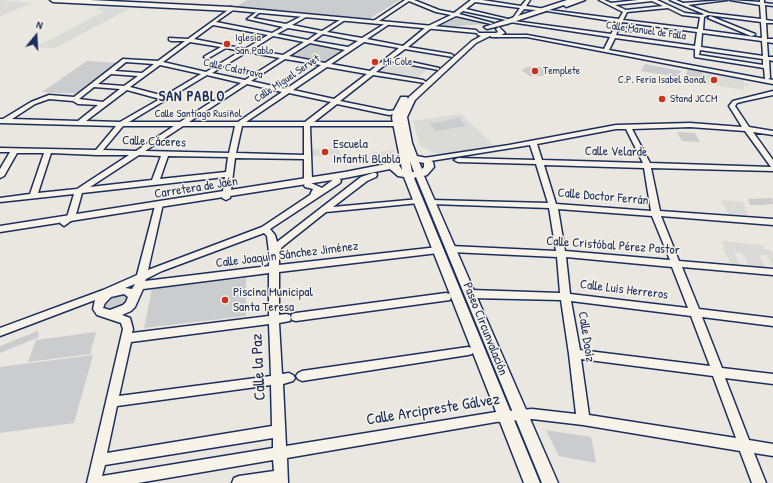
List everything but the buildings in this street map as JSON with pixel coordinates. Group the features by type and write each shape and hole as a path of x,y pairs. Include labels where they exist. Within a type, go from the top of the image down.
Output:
{"highway":[{"path":"53,0 231,9"}],"main road":[{"path":"434,27 512,26 543,10 572,0"},
{"path":"499,29 502,33 478,39 474,42 412,99 403,117 409,155 404,171 428,170 429,162 409,155 396,124 397,112 408,95 476,33 477,29 488,26 499,29 512,26 582,0"},
{"path":"231,9 386,24 434,27 490,36"},
{"path":"423,82 432,80"},
{"name":"Paseo Circunvalación","path":"409,155 404,171 425,202 451,249 471,294 513,415 532,483"},
{"name":"Carretera de Jaén","path":"0,233 159,206 371,173 404,171"},
{"name":"Carretera de Jaén","path":"226,196 294,187 308,183 337,181 371,173"},
{"name":"Paseo Circunvalación","path":"425,202 438,250 513,415 550,483"},
{"name":"Carretera de Jaén","path":"0,230 68,221"}],"street":[{"path":"374,22 409,0 438,11 488,26"},
{"path":"314,196 318,188 308,183 307,124 334,102 404,48 434,27 455,15 473,0 543,10"},
{"path":"512,26 522,7 528,0"},
{"path":"601,0 625,11 668,7"},
{"path":"610,5 653,0 684,14 773,22"},
{"path":"672,0 764,40"},
{"path":"682,5 725,0"},
{"path":"732,0 762,2 773,5"},
{"path":"490,36 520,35 558,40 771,81 767,67 762,2"},
{"path":"79,123 231,9"},
{"path":"462,9 558,40"},
{"path":"549,11 651,24 670,36 700,31 773,42"},
{"path":"607,49 625,11"},
{"path":"258,12 249,19 450,56"},
{"path":"558,40 576,14"},
{"path":"694,65 700,31 706,15"},
{"path":"97,153 121,124 304,16"},
{"path":"68,221 79,191 344,19"},
{"path":"212,23 349,49"},
{"name":"Calle Miguel Servet","path":"239,124 386,24"},
{"path":"646,41 651,24"},
{"name":"Calle Manuel de Falla","path":"512,26 566,29 646,41 670,36 698,48 730,48 773,59"},
{"path":"618,28 649,32"},
{"path":"730,35 730,48"},
{"path":"171,39 188,40 423,82"},
{"path":"208,57 225,47"},
{"path":"696,56 767,67"},
{"path":"390,59 437,69"},
{"name":"Calle Calatrava","path":"75,99 125,60 158,63 389,114 397,112"},
{"path":"111,72 142,75"},
{"path":"94,85 125,88 165,98"},
{"path":"773,93 744,99 733,103 733,109 773,165"},
{"path":"1,122 41,99 49,97 75,99 78,102 104,104"},
{"name":"Calle Santiago Rusiñol","path":"1,122 121,124 396,124"},
{"path":"226,196 232,156 239,124"},
{"path":"429,162 604,128 690,125 746,129 773,133"},
{"path":"628,127 647,164 656,214 695,312 759,483"},
{"name":"Calle Daoíz","path":"533,142 553,206 561,254 565,297 575,354 583,420"},
{"path":"429,162 458,160 482,156 509,147"},
{"name":"Calle Cáceres","path":"0,150 307,157"},
{"path":"0,176 14,151"},
{"path":"33,196 48,152"},
{"path":"155,183 165,154"},
{"name":"Calle Velarde","path":"458,160 647,164 773,169"},
{"path":"274,252 278,245 371,173"},
{"path":"0,200 229,174"},
{"path":"0,332 107,292 142,276 265,229 337,181"},
{"name":"Calle Doctor Ferrán","path":"322,210 425,202 553,206 773,222"},
{"path":"63,308 82,305 92,306 100,312 116,314 131,304 142,276 159,206"},
{"name":"Calle la Paz","path":"265,229 271,235 274,252 274,320 283,378 279,431 281,480"},
{"name":"Calle Cristóbal Pérez Pastor","path":"451,249 561,254 773,272"},
{"name":"Calle Joaquín Sánchez Jiménez","path":"139,286 153,283 438,250"},
{"path":"98,309 100,301 123,284"},
{"path":"108,294 124,290 129,292 133,297"},
{"name":"Calle Luis Herreros","path":"471,294 565,297 773,322"},
{"path":"127,338 446,297"},
{"path":"94,483 128,329 126,321 110,314"},
{"path":"302,376 468,351"},
{"path":"575,354 773,379"},
{"path":"112,402 283,378"},
{"name":"Calle Arcipreste Gálvez","path":"99,483 280,452 513,415 532,414 583,420 773,450"},
{"path":"99,460 279,431"},
{"path":"239,483 281,480"}],"shaded area":[{"path":"0,0 32,3 0,16"},
{"path":"247,0 400,0 367,20 234,8"},
{"path":"100,7 129,9 55,48 36,47 105,11 96,10"},
{"path":"457,17 486,24 445,27 440,26"},
{"path":"311,43 345,50 326,63 290,56"},
{"path":"87,61 121,63 81,94 42,92"},
{"path":"391,62 428,69 417,78 378,72"},
{"path":"645,64 681,71 678,77 641,71"},
{"path":"526,67 540,67 546,69 548,73 542,76 530,76 522,71"},
{"name":"C.P. Feria Isabel Bonal","path":"688,69 744,79 744,83 749,84 749,87 744,86 744,90 684,80"},
{"path":"688,69 704,72 702,83 684,80"},
{"path":"461,114 494,146 451,155 434,153 420,146 413,121"},
{"path":"459,118 466,126 436,131 429,124"},
{"path":"677,132 695,133 700,142 682,141"},
{"name":"Escuela Infantil Blablá","path":"339,148 340,155 311,156 310,150"},
{"path":"394,150 397,157 391,162 376,161 371,153"},
{"path":"417,184 443,241 506,397 505,397"},
{"path":"772,198 773,204 762,205 750,205 748,199"},
{"path":"721,200 743,202 748,214 728,214"},
{"path":"722,241 762,245 765,249 770,250 773,253 773,266 766,255 759,255 766,267 748,265 742,253 734,252 740,265 731,264 723,249 725,249"},
{"path":"246,278 246,316 144,328 152,289"},
{"path":"123,294 129,297 128,303 114,311 105,309 105,301 111,297"},
{"path":"38,331 39,337 0,353 0,346"},
{"path":"96,332 90,354 28,362 36,340"},
{"path":"93,355 74,423 0,433 0,367"},
{"path":"546,430 591,437 596,463 559,456"}],"place":[{"name":"Iglesia San Pablo","path":"227,44"},
{"name":"Mi Cole","path":"375,62"},
{"name":"Templete","path":"535,71"},
{"name":"C.P. Feria Isabel Bonal","path":"714,80"},
{"name":"Stand JCCM","path":"662,99"},
{"name":"Escuela Infantil Blablá","path":"325,152"},
{"name":"Piscina Municipal Santa Teresa","path":"225,300"}],"district":[{"name":"SAN PABLO","path":"192,97"}]}
